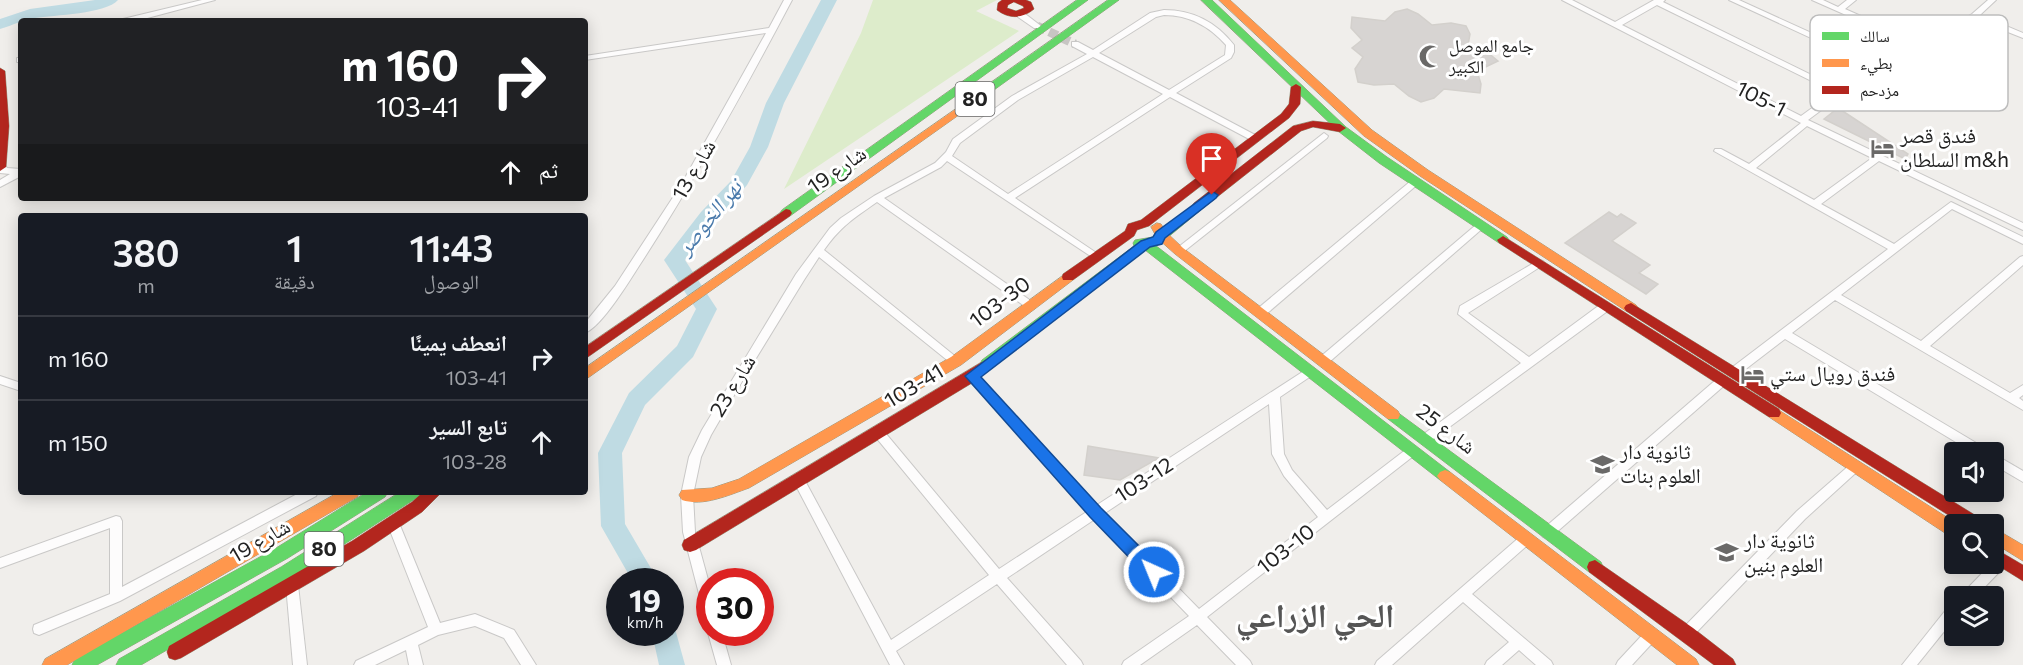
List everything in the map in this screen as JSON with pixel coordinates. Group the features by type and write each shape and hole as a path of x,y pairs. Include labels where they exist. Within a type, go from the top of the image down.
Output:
{"main road":[{"name":"شارع 19","path":"588,352 1083,0"},
{"name":"شارع 19","path":"588,373 1114,0"},
{"path":"1206,0 1342,129 1415,182 1605,307 1944,523"},
{"path":"1224,0 1368,133 1424,173 1613,297 1960,514"},
{"path":"1002,1 1001,8 1011,15 1026,5"},
{"path":"0,71 0,166"},
{"name":"103-30","path":"687,495 712,494 734,489 956,361 1095,256 1130,233 1134,225 1145,223 1288,112 1296,99 1296,87"},
{"path":"1145,244 1155,242 1297,128 1313,124 1342,129"},
{"name":"شارع 25","path":"1145,223 1158,228 1161,235 1179,251 1425,440 1727,665"},
{"name":"شارع 25","path":"1130,233 1134,240 1145,244 1690,665"},
{"name":"103-41","path":"690,545 972,376 1145,244"},
{"path":"822,438 837,457"},
{"path":"51,665 347,495"},
{"name":"شارع 19","path":"81,665 222,587 338,520 376,495"},
{"name":"شارع 19","path":"125,665 232,604 408,495"},
{"path":"152,665 292,585 393,523 430,495"},
{"path":"2004,542 2023,554"},
{"path":"2004,562 2023,574"}],"street":[{"path":"138,18 211,0"},
{"name":"شارع 13","path":"588,326 611,300 680,197 764,50 788,0"},
{"name":"105-1","path":"1566,0 1804,121 2023,227"},
{"path":"1733,0 1810,35"},
{"path":"1816,0 1851,15"},
{"path":"1839,10 1852,0"},
{"path":"1976,15 1992,0"},
{"path":"1616,26 1659,1 1810,77"},
{"path":"1026,5 1037,26"},
{"name":"شارع 23","path":"697,568 690,545 687,495 691,469 706,433 800,277 838,225 877,198 926,173 947,157 956,141 1015,98 1094,53 1153,15 1164,12 1180,13 1203,22 1228,41 1231,49 1228,56 1167,94"},
{"path":"588,58 772,30"},
{"path":"2008,30 2023,36"},
{"path":"1075,44 1254,138"},
{"path":"1008,198 1167,94"},
{"path":"1750,168 1816,111"},
{"path":"1179,251 1324,136"},
{"path":"1718,151 1894,248"},
{"path":"947,157 1095,256"},
{"path":"1815,204 1879,157"},
{"path":"0,166 3,171 18,172"},
{"path":"0,184 18,174"},
{"path":"1260,313 1415,182"},
{"path":"877,198 1030,306"},
{"path":"1734,372 1951,205 2023,241"},
{"path":"1988,224 1998,214"},
{"path":"1323,361 1480,226"},
{"path":"818,251 956,361"},
{"path":"1922,347 2023,259"},
{"path":"1528,362 1463,314 1464,309 1539,263"},
{"path":"1834,295 2023,406"},
{"path":"1425,440 1605,307"},
{"path":"1784,333 1966,442"},
{"name":"103-12","path":"888,649 1310,371"},
{"path":"972,376 1096,512 1245,665"},
{"path":"0,380 18,386"},
{"path":"1547,533 1722,381"},
{"path":"2011,399 2023,388"},
{"path":"1274,395 1278,454 1288,473 1326,518"},
{"path":"878,432 998,577 1076,665"},
{"name":"103-10","path":"1130,665 1198,617 1412,451"},
{"path":"2004,465 2023,477"},
{"path":"1687,633 1801,515 1856,466"},
{"path":"799,480 897,665"},
{"path":"39,629 116,597 306,495"},
{"path":"0,564 116,521 116,597"},
{"path":"393,523 436,630"},
{"path":"1382,665 1526,539"},
{"path":"1976,586 1985,574"},
{"path":"292,585 300,665"},
{"path":"1462,594 1546,665"},
{"path":"361,665 436,630 475,620 509,634 529,665"},
{"path":"1909,665 1944,622"},
{"path":"1623,665 1651,636"},
{"path":"411,642 416,665"},
{"path":"1492,665 1519,642"},
{"path":"719,646 724,665"}],"green space":[{"path":"873,0 997,0 976,11 1019,31 784,189 861,33"}],"building":[{"name":"جامع الموصل الكبير","path":"1407,9 1432,25 1451,23 1466,26 1470,34 1468,45 1487,52 1498,61 1477,71 1481,84 1480,93 1444,89 1434,98 1421,102 1394,84 1374,85 1358,82 1355,69 1363,57 1352,48 1362,40 1351,28 1352,17 1385,21 1395,12"},
{"path":"1834,111 1843,111 1908,154 1905,159 1824,119"},
{"path":"1609,212 1617,217 1621,214 1636,223 1612,241 1650,265 1639,273 1658,284 1646,294 1565,243"},
{"path":"1088,446 1159,458 1120,480 1084,475"}],"waterway":[{"name":"نهر الخوصر","path":"0,24 30,14 100,4 110,0"},
{"name":"نهر الخوصر","path":"638,568 613,526 610,453 637,399 685,351 707,309 674,260 708,217 738,185 759,147 775,103 829,0"},
{"name":"نهر الخوصر","path":"668,646 672,665"}],"tunnel":[{"path":"1037,26 1075,44"}],"traffic: fast":[{"path":"786,213 1083,0"},
{"path":"983,93 1114,0"},
{"path":"1206,0 1342,129 1383,160 1503,240"},
{"path":"987,364 1145,244 1157,240 1198,206"},
{"path":"1139,243 1145,244 1445,476"},
{"path":"1393,415 1595,567"},
{"path":"81,665 282,553 375,495"},
{"path":"125,665 287,572 408,495"}],"traffic: slow":[{"path":"1224,0 1368,133 1424,173 1631,308"},
{"path":"588,373 983,93"},
{"path":"1157,227 1161,235 1179,251 1393,415"},
{"path":"687,495 712,494 744,484 956,361 1068,277"},
{"path":"1774,413 1944,524"},
{"path":"1445,476 1690,665"},
{"path":"51,665 347,495"},
{"path":"2004,542 2023,554"}],"traffic: jam":[{"path":"1011,0 1003,3 1002,10 1016,15 1029,9 1027,4 1018,0"},
{"path":"0,71 3,126 0,167"},
{"path":"1068,277 1130,233 1132,227 1145,223 1285,116 1294,104 1296,87"},
{"path":"1198,206 1297,128 1313,124 1340,128"},
{"path":"588,352 786,213"},
{"path":"1503,240 1774,413"},
{"path":"1631,308 1959,514"},
{"path":"690,545 972,376 987,364"},
{"path":"175,652 358,546 417,507 431,495"},
{"path":"2004,562 2023,574"},
{"path":"1595,567 1687,633 1727,665"}],"place":[{"name":"جامع الموصل الكبير","path":"1431,56"},
{"name":"فندق قصر السلطان m&h","path":"1882,148"},
{"name":"فندق رويال ستي","path":"1752,374"},
{"name":"ثانوية دار العلوم بنات","path":"1602,464"},
{"name":"ثانوية دار العلوم بنين","path":"1726,553"}],"district":[{"name":"الحي الزراعي","path":"1315,615"}],"route":[{"path":"1154,572 972,376 1145,244 1159,239 1161,235 1212,195"}]}
